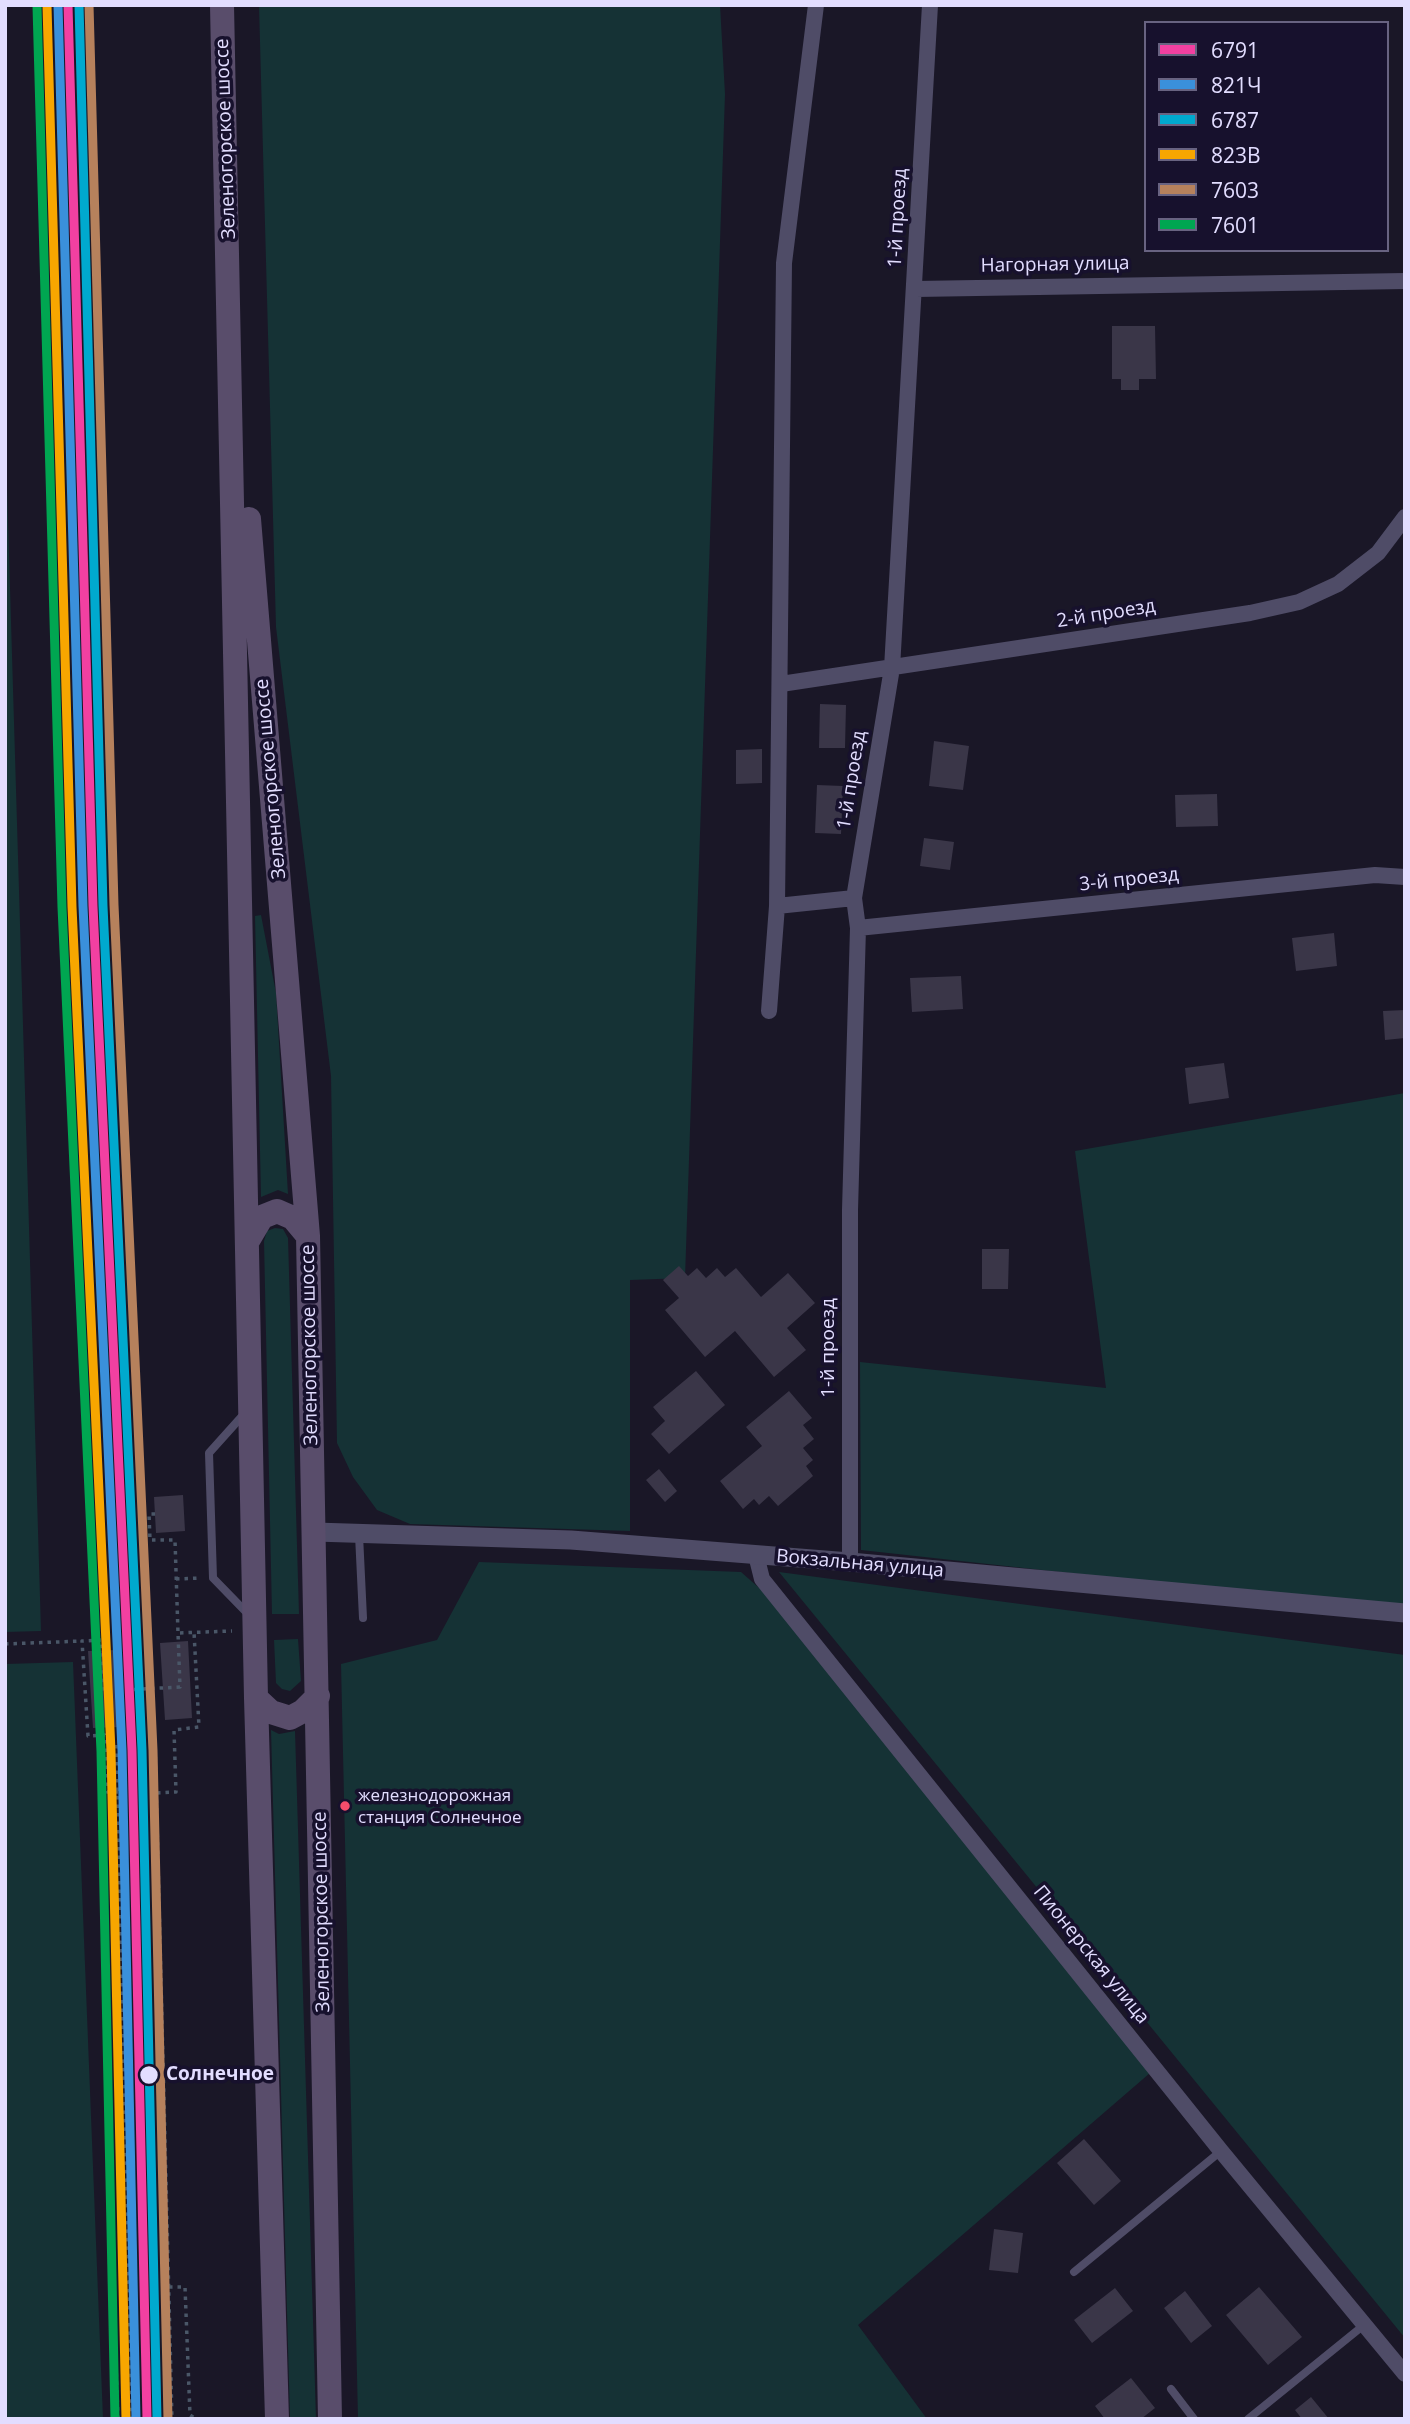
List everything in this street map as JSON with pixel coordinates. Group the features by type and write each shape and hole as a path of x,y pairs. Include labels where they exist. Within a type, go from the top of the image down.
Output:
{"main road":[{"name":"Зеленогорское шоссе","path":"222,5 249,1239 256,1698 276,2419"},
{"name":"Зеленогорское шоссе","path":"229,274 308,1236 330,2419"},
{"path":"249,1239 262,1217 277,1211 293,1219 308,1236"},
{"path":"256,1698 271,1712 290,1718 303,1711 318,1696"}],"street":[{"path":"769,1011 776,906 781,684 784,263 816,5"},
{"name":"1-й проезд","path":"850,1562 850,1210 858,928 854,898 892,668 916,289 930,5"},
{"name":"Нагорная улица","path":"916,289 1405,281"},
{"name":"2-й проезд","path":"781,684 1250,613 1299,602 1338,584 1378,553 1405,517"},
{"name":"3-й проезд","path":"858,928 1375,875 1405,877"},
{"path":"776,906 854,898"},
{"name":"Вокзальная улица","path":"315,1532 571,1541 850,1562 1405,1613"},
{"name":"Пионерская улица","path":"756,1555 762,1579 1221,2151 1405,2374"}],"lane":[{"path":"251,1407 209,1453 212,1578 255,1625"},
{"path":"359,1535 363,1619"},
{"path":"1074,2272 1221,2151"},
{"path":"1248,2419 1364,2325"},
{"path":"1171,2389 1194,2419"}],"path":[{"path":"5,1644 101,1640 104,1691 180,1687 175,1540 150,1541 149,1514 155,1514"},
{"path":"176,1579 212,1578"},
{"path":"178,1633 255,1625"},
{"path":"157,1793 176,1792 174,1730 199,1727 194,1632"},
{"path":"82,1641 88,1736 105,1735 107,1792 118,1792"},
{"path":"155,1740 172,2419"},
{"path":"116,1745 132,2419"},
{"path":"118,2419 113,2281 129,2282"},
{"path":"169,2287 185,2287 190,2415 196,2419"}],"green space":[{"path":"259,5 720,5 725,94 685,1278 630,1280 630,1531 410,1524 377,1510 353,1477 337,1443 331,1076 276,627"},
{"path":"5,419 41,1631 5,1632"},
{"path":"261,915 276,993 288,1194 278,1190 261,1197 255,916"},
{"path":"1405,1093 1405,1610 861,1550 860,1362 1106,1388 1075,1151"},
{"path":"283,1229 288,1238 299,1614 272,1614 264,1241 267,1231"},
{"path":"479,1562 741,1572 766,1594 1150,2073 858,2325 927,2419 358,2419 341,1664 437,1640"},
{"path":"779,1572 1405,1655 1405,2338"},
{"path":"298,1639 301,1681 290,1691 282,1689 276,1683 274,1640"},
{"path":"73,1662 103,2419 5,2419 5,1664"},
{"path":"271,1730 279,1734 295,1731 316,2419 290,2419"}],"building":[{"path":"1112,326 1155,326 1156,379 1139,379 1139,390 1121,390 1121,379 1112,379"},
{"path":"820,704 846,705 845,748 819,748"},
{"path":"934,741 969,746 963,790 929,786"},
{"path":"762,749 762,783 736,784 736,750"},
{"path":"817,785 843,786 841,834 815,833"},
{"path":"1217,794 1218,826 1176,827 1175,795"},
{"path":"924,838 954,842 950,870 920,866"},
{"path":"1334,933 1337,966 1296,971 1292,938"},
{"path":"961,976 963,1009 912,1012 910,978"},
{"path":"1405,1010 1405,1038 1385,1040 1383,1011"},
{"path":"1224,1063 1229,1098 1189,1104 1185,1068"},
{"path":"982,1249 1009,1249 1008,1289 982,1289"},
{"path":"679,1266 688,1276 697,1268 706,1278 717,1268 725,1277 736,1268 761,1297 788,1273 815,1303 787,1328 806,1350 774,1377 735,1331 705,1357 665,1310 679,1298 663,1280"},
{"path":"696,1371 725,1405 669,1454 651,1434 665,1421 653,1407"},
{"path":"789,1391 812,1418 803,1425 814,1439 803,1448 813,1460 806,1466 813,1476 778,1506 769,1496 759,1505 754,1499 743,1509 720,1481 762,1446 746,1427"},
{"path":"659,1469 677,1491 665,1502 646,1480"},
{"path":"183,1495 185,1531 156,1533 154,1497"},
{"path":"188,1641 192,1718 165,1720 160,1643"},
{"path":"116,1650 120,1727 93,1728 88,1651"},
{"path":"1084,2139 1121,2181 1094,2205 1057,2163"},
{"path":"994,2229 1023,2233 1018,2273 989,2270"},
{"path":"1259,2287 1302,2337 1268,2365 1226,2315"},
{"path":"1115,2288 1133,2311 1092,2343 1074,2320"},
{"path":"1185,2291 1212,2326 1191,2343 1164,2308"},
{"path":"1131,2378 1155,2408 1141,2419 1105,2419 1095,2406"},
{"path":"1311,2397 1329,2419 1302,2419 1295,2410"}],"transit line":[{"name":"821Ч","path":"58,5 83,906 122,1750 136,2419"},
{"name":"6791","path":"68,5 93,906 132,1750 147,2419"},
{"name":"6787","path":"79,5 103,906 142,1750 157,2419"},
{"name":"7603","path":"89,5 114,905 153,1750 168,2419"},
{"name":"7601","path":"37,6 62,907 101,1751 115,2419"},
{"name":"823В","path":"47,6 72,907 111,1751 126,2419"}],"place":[{"name":"железнодорожная станция Солнечное","path":"345,1806"},
{"name":"Солнечное","path":"149,2075"}]}
